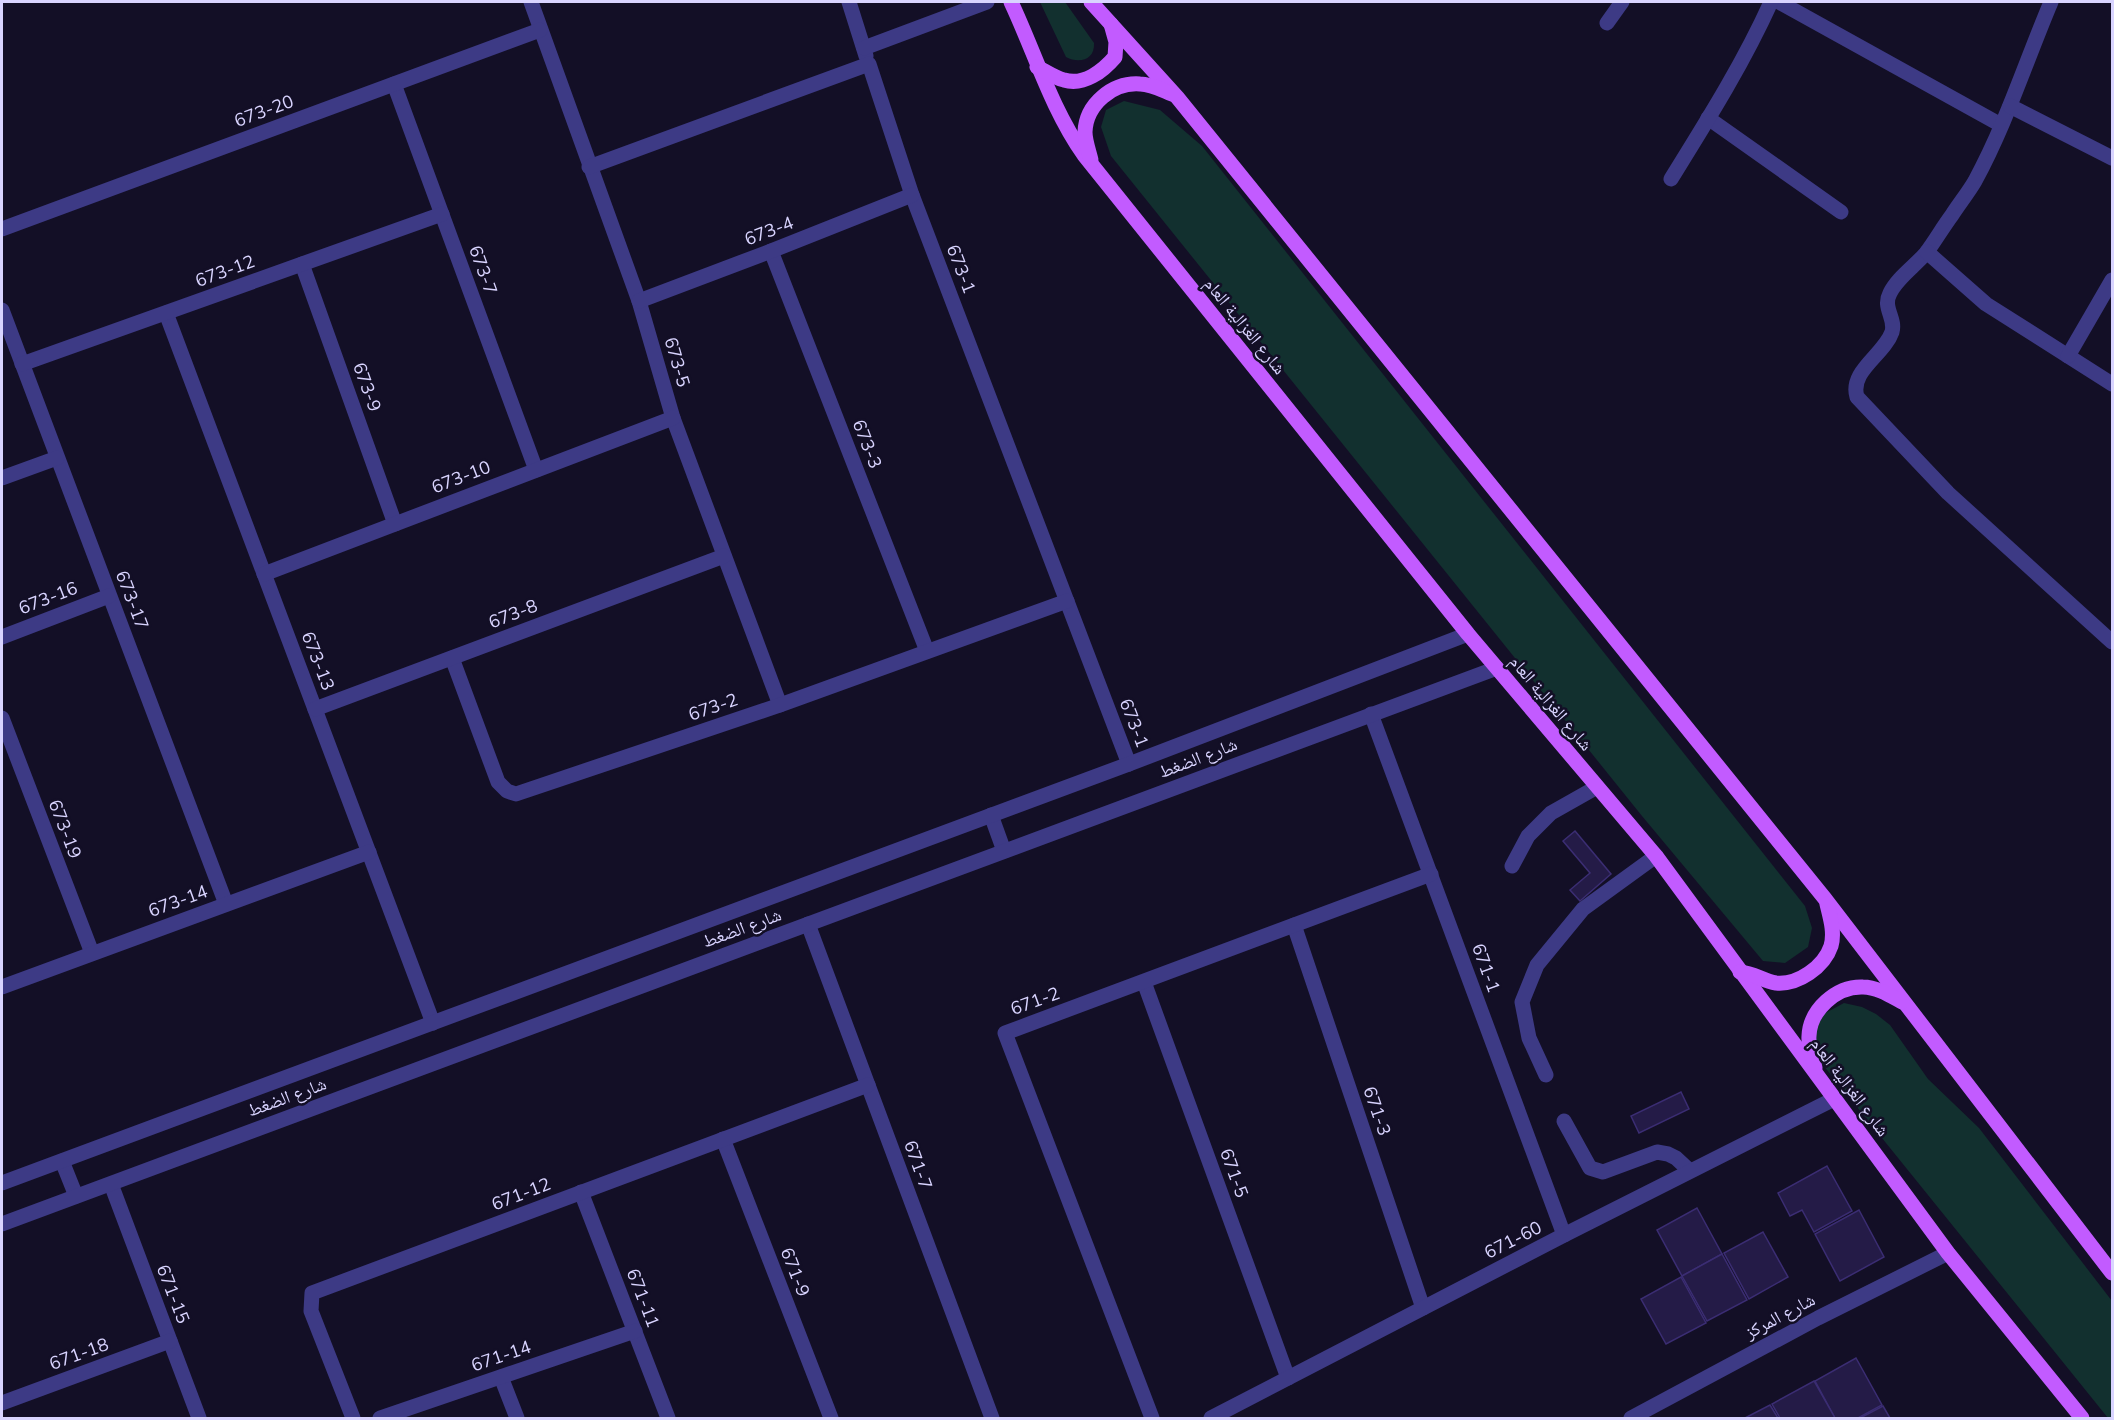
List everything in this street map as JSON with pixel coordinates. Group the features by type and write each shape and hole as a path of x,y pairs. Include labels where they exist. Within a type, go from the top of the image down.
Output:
{"main road":[{"name":"شارع الغزالية العام","path":"1011,2 1037,66 1068,132 1093,167 1467,634 1656,856 1948,1253 2082,1419"},
{"path":"1091,2 1177,97 1826,900 2112,1273"},
{"path":"1037,66 1064,81 1082,80 1103,71 1115,57 1116,42 1111,23"},
{"path":"1093,167 1085,134 1086,120 1094,105 1110,91 1124,84 1141,84 1155,87 1177,97"},
{"path":"1740,972 1750,973 1776,983 1792,981 1806,975 1822,961 1831,946 1832,932 1826,900"},
{"path":"1818,1077 1809,1039 1810,1025 1818,1010 1833,996 1848,989 1863,987 1878,990 1908,1005"}],"street":[{"name":"673-5","path":"531,2 639,301 673,418 780,705"},
{"name":"673-1","path":"849,2 912,195 1129,764"},
{"path":"864,48 987,2"},
{"path":"1607,23 1622,2"},
{"path":"1671,179 1756,35 1771,2"},
{"path":"1779,2 2001,125"},
{"path":"2051,2 2010,106 1974,182 1927,252 1891,291 1886,301 1893,321 1892,331 1887,341 1857,378 1854,388 1857,397 1948,493 2112,642"},
{"name":"673-20","path":"2,229 540,30"},
{"path":"589,167 869,64"},
{"name":"673-7","path":"394,84 536,470"},
{"path":"2010,106 2112,158"},
{"path":"1708,118 1841,212"},
{"name":"673-4","path":"639,301 912,195"},
{"name":"673-12","path":"22,364 442,214"},
{"name":"673-3","path":"771,251 927,651"},
{"path":"1927,252 1986,304 2112,384"},
{"name":"673-9","path":"302,264 395,524"},
{"path":"2068,356 2112,280"},
{"name":"673-17","path":"2,310 226,904"},
{"name":"673-13","path":"166,313 433,1023"},
{"name":"673-10","path":"264,574 673,418"},
{"path":"2,478 57,458"},
{"name":"673-8","path":"315,709 724,556"},
{"name":"673-16","path":"2,637 109,596"},
{"name":"673-2","path":"452,658 498,782 507,791 516,794 780,705 1067,601"},
{"name":"شارع الضغط","path":"2,1184 1129,764 1467,634"},
{"name":"شارع الضغط","path":"2,1224 1497,668"},
{"name":"671-1","path":"1371,714 1564,1235"},
{"name":"673-19","path":"2,718 92,954"},
{"path":"1512,866 1528,836 1551,813 1597,788"},
{"path":"991,815 1004,851"},
{"name":"673-14","path":"2,987 369,852"},
{"path":"1546,1075 1529,1038 1522,1002 1537,965 1583,909 1656,856"},
{"name":"671-2","path":"1152,1419 1005,1033 1431,874"},
{"name":"671-7","path":"808,924 992,1419"},
{"name":"671-3","path":"1294,925 1423,1308"},
{"name":"671-5","path":"1144,982 1288,1378"},
{"name":"671-12","path":"353,1419 311,1311 312,1293 868,1085"},
{"name":"671-60","path":"1211,1419 1564,1235 1834,1100"},
{"path":"1564,1121 1590,1168 1603,1172 1658,1152 1676,1158 1690,1171"},
{"name":"671-9","path":"723,1139 831,1419"},
{"path":"62,1161 76,1196"},
{"name":"671-15","path":"111,1184 199,1419"},
{"name":"671-11","path":"581,1192 668,1419"},
{"name":"شارع المركز","path":"1631,1419 1818,1318 1948,1253"},
{"name":"671-14","path":"380,1419 635,1331"},
{"name":"671-18","path":"2,1403 170,1341"},
{"path":"501,1377 516,1419"}],"green space":[{"path":"1040,2 1065,2 1094,43 1094,49 1089,57 1076,60 1066,57"},
{"path":"1124,101 1160,110 1202,146 1805,906 1812,928 1808,947 1785,963 1763,961 1642,816 1111,156 1101,127 1106,110"},
{"path":"1844,1003 1862,1007 1890,1025 1928,1079 1979,1128 2112,1301 2112,1418 2108,1418 1819,1060 1810,1037 1818,1017"}],"building":[{"path":"1575,831 1611,874 1580,901 1570,890 1590,873 1563,841"},
{"path":"1681,1092 1689,1109 1639,1133 1631,1116"},
{"path":"1827,1166 1852,1211 1814,1232 1802,1210 1790,1216 1778,1193"},
{"path":"1697,1208 1722,1254 1682,1276 1657,1230"},
{"path":"1859,1210 1884,1257 1840,1281 1815,1234"},
{"path":"1763,1232 1788,1277 1749,1299 1724,1253"},
{"path":"1722,1254 1747,1300 1707,1321 1682,1276"},
{"path":"1681,1277 1706,1323 1666,1344 1641,1299"},
{"path":"1856,1358 1882,1405 1858,1418 1835,1418 1815,1381"},
{"path":"1814,1381 1835,1418 1780,1418 1772,1404"},
{"path":"1770,1405 1778,1418 1745,1418"},
{"path":"1883,1406 1890,1418 1860,1418"}]}
